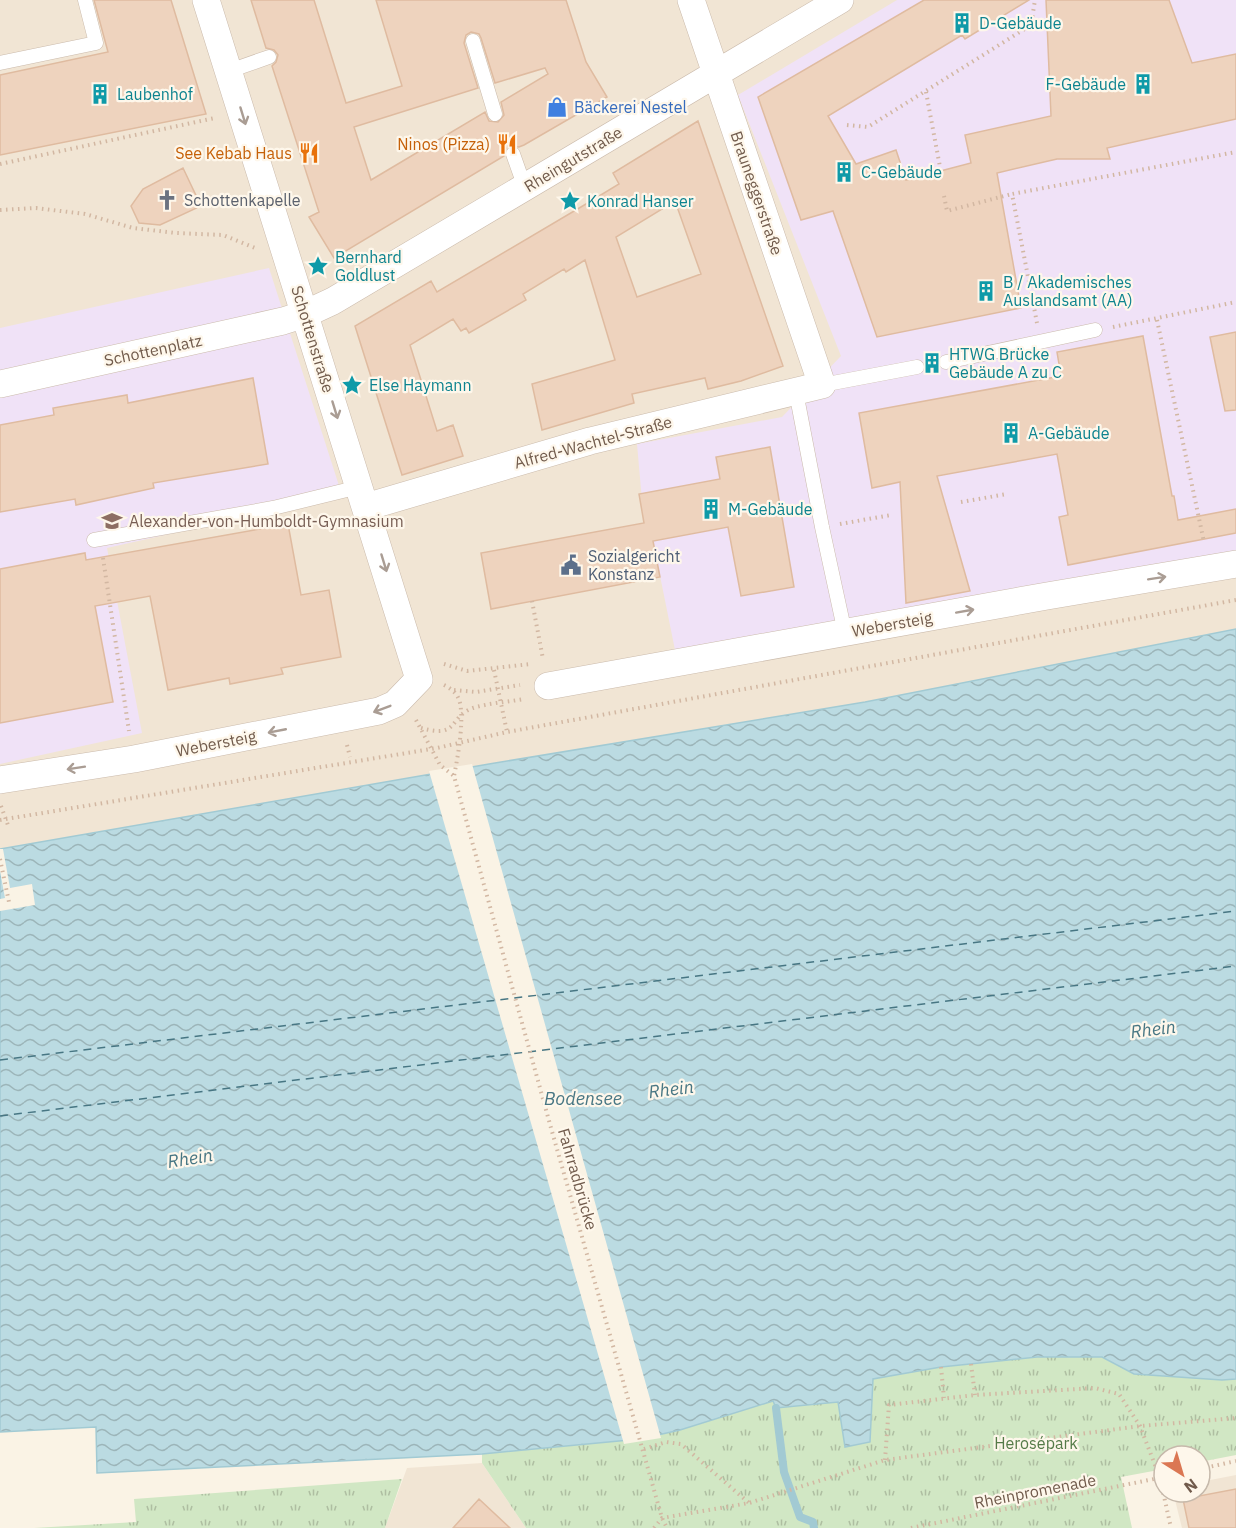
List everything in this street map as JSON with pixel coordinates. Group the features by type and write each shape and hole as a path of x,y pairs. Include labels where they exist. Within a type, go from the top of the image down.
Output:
{"street":[{"name":"Schottenstraße","path":"206,0 418,673"},
{"name":"Brauneggerstraße","path":"691,0 822,385"},
{"name":"Rheingutstraße","path":"305,314 333,301 840,0"},
{"name":"Schottenplatz","path":"0,384 283,321 305,314"},
{"name":"Alfred-Wachtel-Straße","path":"363,497 822,385"},
{"name":"Webersteig","path":"546,674 845,633 1223,567"},
{"name":"Webersteig","path":"0,780 134,759 379,711 395,704 418,673"}],"lane":[{"path":"0,63 96,43 85,0"},
{"path":"473,40 495,114"},
{"path":"229,71 269,57"},
{"path":"513,154 525,188"},
{"path":"946,362 1095,330"},
{"path":"822,385 917,367"},
{"path":"796,392 845,633"},
{"path":"94,540 273,508 363,497"}],"path":[{"path":"847,124 868,127 1031,25 1035,0"},
{"path":"926,92 940,167"},
{"path":"0,164 205,121 242,110"},
{"path":"944,196 947,211 1012,194 1236,152"},
{"path":"1012,194 1040,341"},
{"path":"0,210 36,208 85,214 133,228 223,235 288,260"},
{"path":"1095,330 1157,320 1236,302"},
{"path":"1157,320 1223,567"},
{"path":"961,502 1007,494"},
{"path":"822,527 891,515"},
{"path":"94,540 104,561 123,699 134,759"},
{"path":"0,820 431,749 507,732 1236,600"},
{"path":"454,776 440,765 420,728 443,731 473,708 530,698 546,674 532,601"},
{"path":"418,673 442,663 467,671 494,669 546,674"},
{"path":"494,669 507,732"},
{"path":"498,688 529,684 546,674"},
{"name":"Fahrradbrücke","path":"498,688 476,692 452,689 459,700 460,718 454,776 548,1117 662,1518 667,1528"},
{"path":"346,742 350,757"},
{"path":"0,804 9,828"},
{"path":"0,859 9,902"},
{"path":"971,1364 975,1395"},
{"path":"941,1367 944,1398"},
{"path":"885,1461 889,1405 975,1395 1095,1388 1119,1394 1140,1426 1152,1454"},
{"path":"654,1528 662,1518 749,1503 885,1461 1140,1426 1236,1418"},
{"path":"644,1449 666,1442 681,1444 749,1503"},
{"path":"1212,1466 1236,1461"},
{"name":"Rheinpromenade","path":"911,1528 1152,1479"},
{"path":"1167,1504 1171,1528"}],"shaded area":[{"path":"0,0 1236,0 1236,629 865,702 489,764 0,849"},
{"path":"897,0 1236,0 1236,553 675,650 653,541 644,523 637,444 782,417 841,356 738,95"},
{"name":"Alexander-von-Humboldt-Gymnasium","path":"269,268 342,495 107,548 142,733 0,764 0,328"},
{"path":"482,1463 526,1528 385,1528 407,1468"},
{"path":"1236,1475 1236,1528 1182,1528 1176,1504 1212,1504 1212,1480"}],"green space":[{"name":"Herosépark","path":"1037,1357 1102,1357 1134,1374 1236,1379 1236,1455 1212,1460 1212,1444 1152,1444 1152,1471 1121,1477 1132,1528 526,1528 482,1463 482,1454 640,1439 680,1430 773,1401 776,1408 838,1402 845,1447 870,1441 873,1379 941,1367"},
{"path":"402,1479 385,1528 34,1528 136,1522 134,1499"}],"water":[{"name":"Bodensee","path":"1236,629 1236,1379 1134,1374 1102,1357 1037,1357 941,1367 873,1379 870,1442 845,1447 838,1402 776,1408 773,1401 680,1430 640,1439 482,1454 97,1473 96,1427 0,1432 0,849 489,764 865,702"}],"pier":[{"path":"472,764 661,1438 624,1444 429,771"},
{"path":"0,849 3,849 10,888 32,884 35,905 0,911 0,899 5,898 0,871"}],"building":[{"name":"Laubenhof","path":"94,0 171,0 206,114 0,155 0,75 108,52"},
{"path":"251,0 314,0 346,103 402,86 376,0 566,0 586,62 607,97 524,145 509,146 504,156 334,258 309,217 319,212 272,66 278,55 274,50 266,48","holes":["471,32 479,34 495,83 545,68 548,74 501,102 504,115 498,122 489,121 485,112 371,180 354,127 478,88 464,43 466,35"]},
{"path":"924,0 1029,0 965,39 962,35 828,116 856,164 896,150 906,180 971,163 965,135 1051,116 1046,0 1169,0 1192,63 1236,54 1236,119 1107,148 1110,159 1057,159 997,173 1021,308 877,337 833,211 801,220 758,97"},
{"path":"698,121 783,366 741,381 708,389 705,378 632,394 634,403 542,430 532,384 615,360 585,260 566,272 564,269 523,294 526,300 469,333 466,328 461,331 453,319 410,345 437,431 453,425 463,456 402,475 355,326 431,281 437,292 586,204 619,184 613,173","holes":["675,201 701,274 637,297 616,237"]},
{"name":"Schottenkapelle","path":"183,168 201,206 160,225 139,223 131,206 143,189"},
{"path":"1236,332 1236,410 1225,411 1210,337"},
{"name":"A-Gebäude","path":"1143,336 1178,520 1236,509 1236,533 1068,565 1059,517 1068,515 1057,454 937,476 970,591 906,603 900,482 872,488 859,413 1061,376 1057,352"},
{"path":"253,378 268,464 153,483 154,488 76,505 75,499 0,512 0,425 54,415 53,408 127,395 128,403"},
{"path":"770,447 794,587 741,596 728,527 653,541 660,577 491,609 481,553 644,523 639,494 720,479 716,457"},
{"path":"288,524 301,595 329,590 341,657 281,668 283,674 230,684 229,678 168,690 150,596 95,606 113,702 0,723 0,569 85,553 86,560"},
{"path":"1236,1489 1236,1528 1189,1528 1184,1504 1212,1504 1212,1494"},
{"path":"479,1499 510,1528 453,1528"}],"waterway":[{"path":"776,1408 784,1472 800,1517 813,1522 814,1528"}],"ferry route":[{"path":"0,1060 1236,911"},
{"path":"0,1116 1236,966"}],"place":[{"name":"D-Gebäude","path":"962,23"},
{"name":"F-Gebäude","path":"1143,84"},
{"name":"Laubenhof","path":"100,94"},
{"name":"Bäckerei Nestel","path":"557,107"},
{"name":"Ninos (Pizza)","path":"507,144"},
{"name":"See Kebab Haus","path":"309,153"},
{"name":"C-Gebäude","path":"844,172"},
{"name":"Schottenkapelle","path":"167,200"},
{"name":"Konrad Hanser","path":"570,201"},
{"name":"Bernhard Goldlust","path":"318,266"},
{"name":"B / Akademisches Auslandsamt (AA)","path":"986,291"},
{"name":"HTWG Brücke Gebäude A zu C","path":"932,363"},
{"name":"Else Haymann","path":"352,385"},
{"name":"A-Gebäude","path":"1011,433"},
{"name":"M-Gebäude","path":"711,509"},
{"name":"Alexander-von-Humboldt-Gymnasium","path":"112,521"},
{"name":"Sozialgericht Konstanz","path":"571,565"}],"water label":[{"name":"Rhein","path":"1153,1029"},
{"name":"Rhein","path":"671,1089"},
{"name":"Rhein","path":"190,1158"}]}
